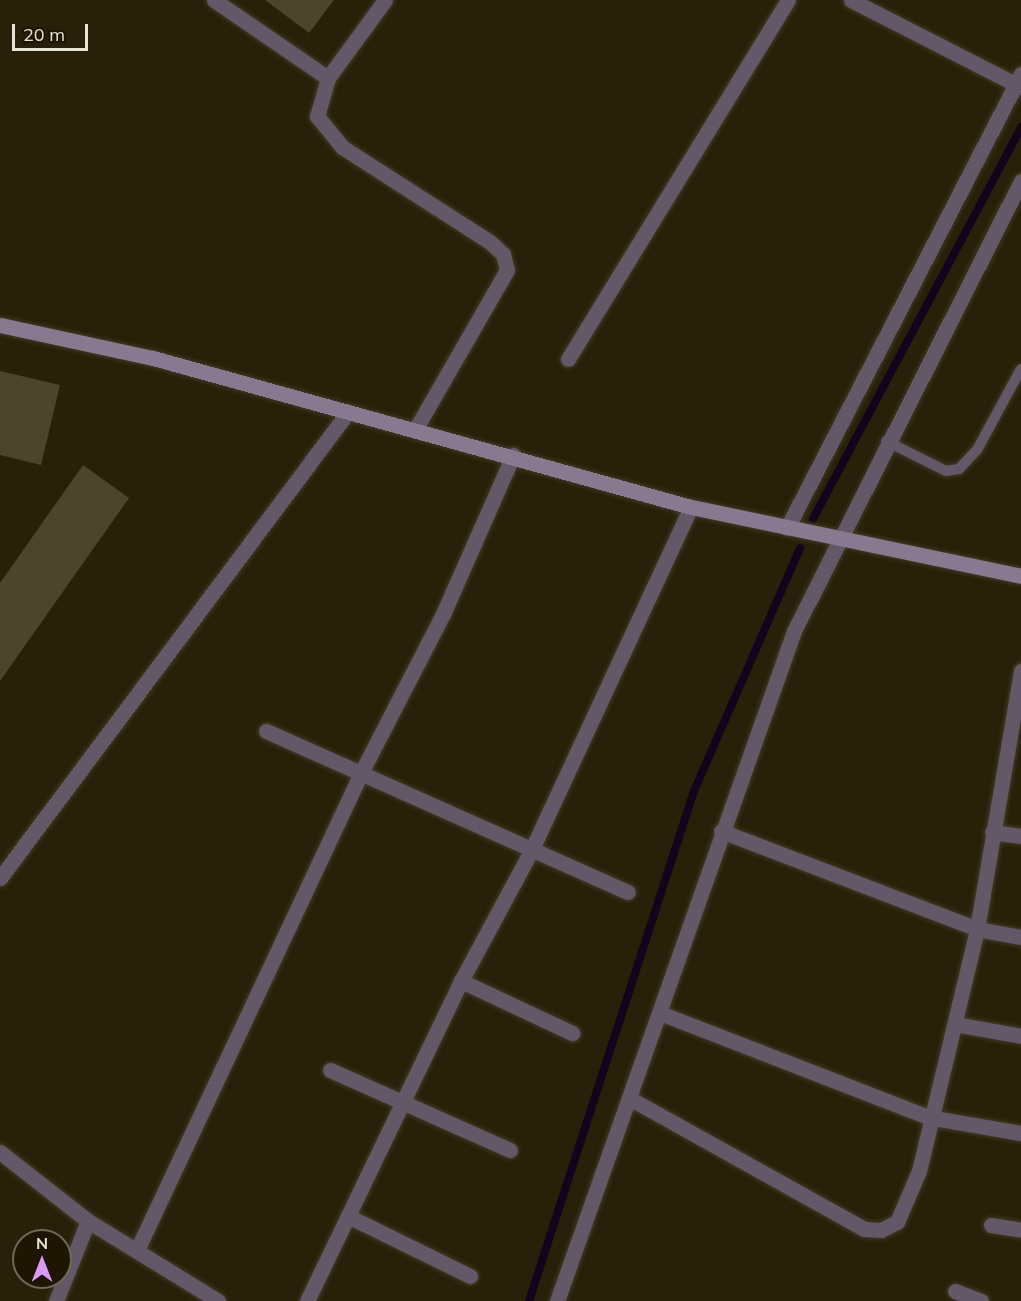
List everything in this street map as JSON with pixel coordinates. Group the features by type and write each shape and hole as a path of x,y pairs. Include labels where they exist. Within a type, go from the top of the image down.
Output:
{"main road":[{"path":"0,325 153,358 513,455 692,507 1021,576"}],"street":[{"path":"214,0 328,78"},
{"path":"385,0 328,78 317,116 326,133 503,254 507,270 502,286 415,430"},
{"path":"568,359 788,0"},
{"path":"787,528 1019,82 851,0"},
{"path":"557,1301 660,1013 720,831 794,631 837,538 1021,181"},
{"path":"0,878 348,412"},
{"path":"136,1250 362,771 443,614 513,455"},
{"path":"307,1301 461,981 532,849 692,507"},
{"path":"629,1098 864,1229 881,1230 897,1221 910,1201 928,1117 955,1024 977,929 1021,671"},
{"path":"266,731 362,771 628,892"},
{"path":"720,831 977,929 1021,938"},
{"path":"992,832 1021,836"},
{"path":"461,981 573,1033"},
{"path":"660,1013 928,1117 1021,1133"},
{"path":"955,1024 1021,1036"},
{"path":"330,1070 510,1150"},
{"path":"0,1152 88,1221 218,1301"},
{"path":"348,1215 470,1276"},
{"path":"56,1301 88,1221"},
{"path":"991,1224 1021,1230"},
{"path":"955,1291 981,1301"}],"lane":[{"path":"886,441 946,471 959,469 977,450 1021,369"}],"building":[{"path":"265,0 334,0 309,33"},
{"path":"0,371 60,385 41,465 0,455"},
{"path":"83,465 129,498 0,681 0,583"}],"waterway":[{"path":"813,519 1021,127"},
{"path":"529,1301 694,791 800,548"}]}
